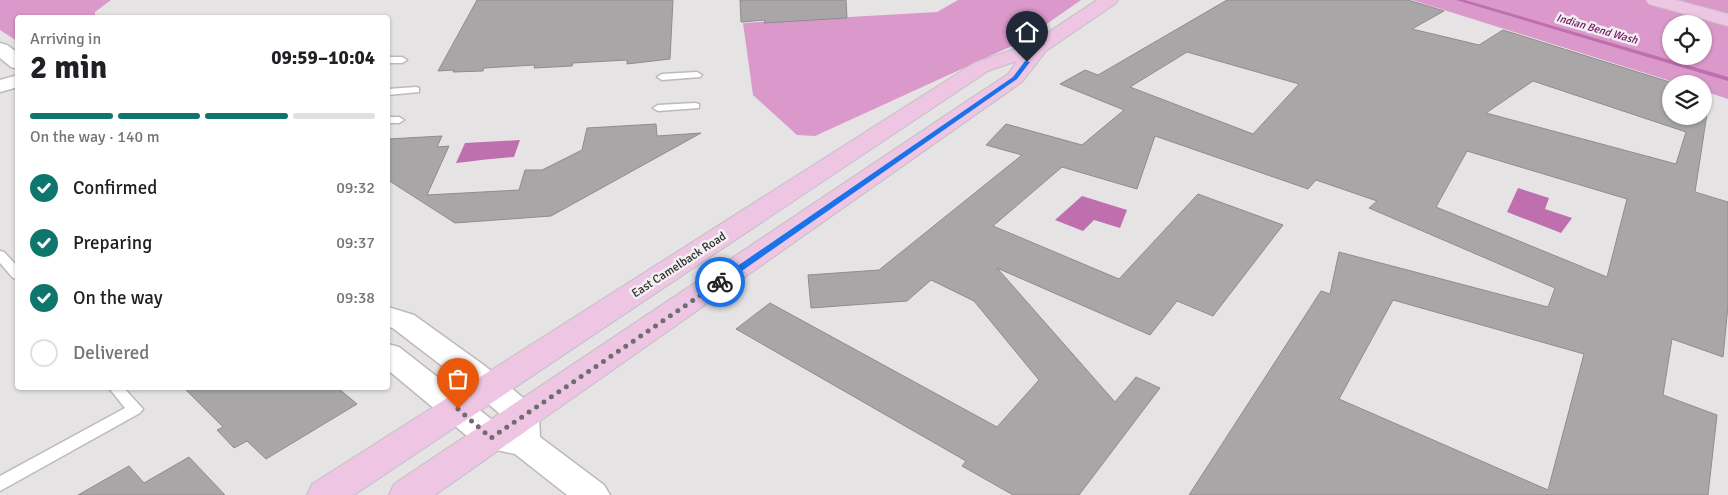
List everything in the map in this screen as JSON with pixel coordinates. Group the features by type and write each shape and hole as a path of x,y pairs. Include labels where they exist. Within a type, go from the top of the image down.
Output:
{"main road":[{"name":"East Camelback Road","path":"325,495 981,67 1039,47 1109,0"},
{"path":"1656,0 1728,20"},
{"path":"1708,0 1728,5"},
{"name":"East Camelback Road","path":"407,495 513,432 1002,88 1015,78 1039,47"}],"street":[{"path":"0,49 15,61"},
{"path":"0,86 15,82"},
{"path":"390,317 404,322 490,388 513,432"},
{"path":"390,356 458,409 513,432 592,495"}],"lane":[{"path":"390,60 402,60"},
{"path":"662,77 697,75"},
{"path":"390,92 416,90"},
{"path":"658,108 695,106"},
{"path":"390,120 399,120"},
{"path":"0,255 15,272"},
{"path":"0,484 134,409 118,390"}],"shaded area":[{"path":"0,0 111,0 95,12 95,15 15,15 15,40 0,30"},
{"path":"958,0 1081,0 1021,42 815,136 797,135 753,95 743,23 937,12"},
{"path":"1412,0 1728,0 1728,99 1712,94 1712,75 1662,75 1662,78"},
{"path":"520,140 514,157 456,163 465,143"},
{"path":"1518,188 1549,198 1545,209 1572,218 1561,233 1507,212"},
{"path":"1082,196 1127,210 1120,228 1094,220 1083,231 1055,220"}],"building":[{"path":"477,0 673,0 670,59 627,64 627,60 573,63 572,66 534,68 535,65 484,68 483,71 438,71"},
{"path":"740,0 846,0 847,18 764,23 765,20 741,22"},
{"path":"1227,0 1408,0 1444,11 1412,29 1479,45 1503,30 1662,80 1662,124 1533,81 1486,113 1676,164 1686,132 1665,125 1705,125 1695,192 1728,202 1728,306 1723,357 1672,339 1663,395 1717,415 1708,495 1189,495 1321,291 1330,294 1339,252 1548,307 1555,288 1369,208 1377,201 1316,180 1308,189 1155,136 1137,189 1062,167 993,226 1119,279 1198,194 1283,225 1213,316 1177,301 1150,335 997,268 1115,402 1136,377 1160,388 1079,495 1013,495 962,466 966,461 736,329 770,303 997,427 1039,380 974,301 931,280 907,301 811,308 808,275 879,270 1022,155 986,145 1006,124 1082,145 1124,110 1060,84 1085,70 1098,75","holes":["1187,52 1299,84 1253,134 1130,87","1467,151 1627,199 1607,277 1436,207","1393,300 1584,354 1548,490 1339,399"]},
{"path":"656,124 657,136 701,133 551,216 455,223 390,181 390,139 442,136 437,147 449,146 427,195 519,190 525,170 542,170 582,150 587,128"},
{"path":"186,390 340,390 357,404 266,459 247,441 234,448 217,430 223,427"},
{"path":"189,457 225,495 78,495 129,466 144,483"}],"waterway":[{"name":"Indian Bend Wash","path":"1459,0 1728,79"}],"way so far":[{"path":"458,409 491,438 720,282"}],"route":[{"path":"720,282 965,114 1015,78 1027,62"}]}
